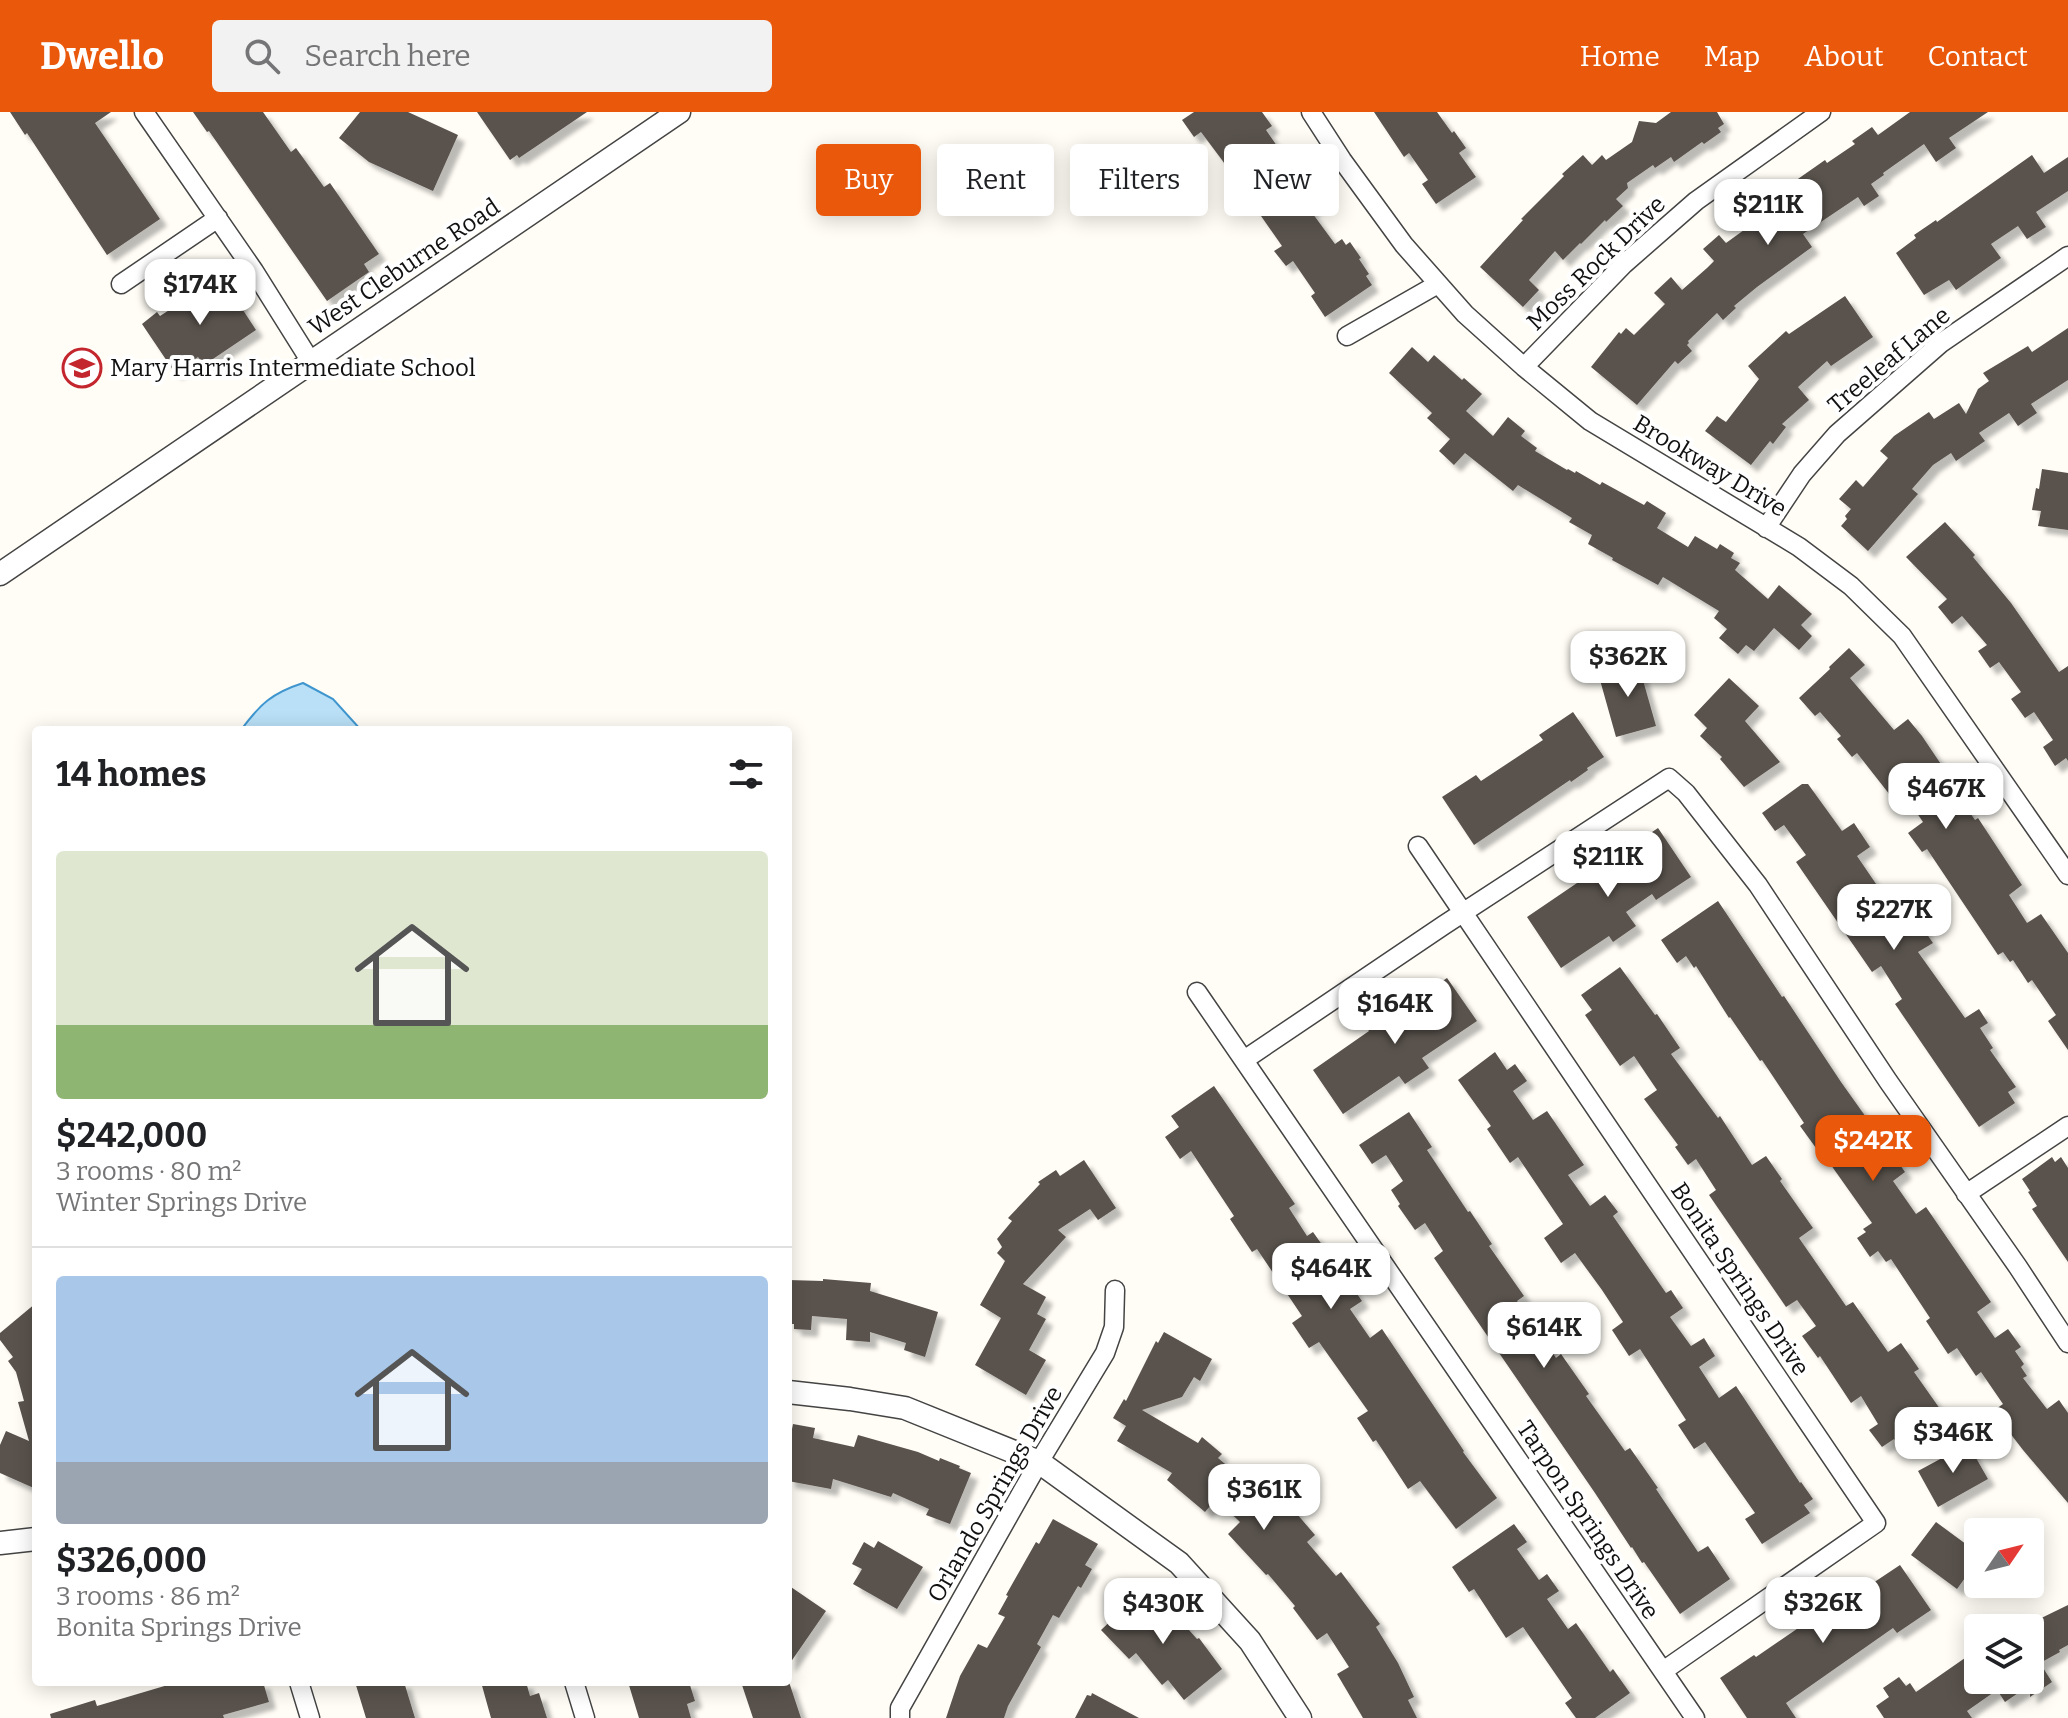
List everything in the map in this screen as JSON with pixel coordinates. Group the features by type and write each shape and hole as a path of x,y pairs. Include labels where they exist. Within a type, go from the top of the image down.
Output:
{"street":[{"path":"144,112 254,271 311,362"},
{"name":"West Cleburne Road","path":"0,574 679,112"},
{"name":"Brookway Drive","path":"1311,112 1404,245 1465,314 1524,367 1590,421 1799,547 1851,586 1902,636 2068,875"},
{"name":"Moss Rock Drive","path":"1524,367 1624,264 1696,201 1821,112"},
{"path":"121,284 218,218"},
{"name":"Treeleaf Lane","path":"1766,528 1802,474 1837,434 1941,343 2068,256"},
{"path":"1347,336 1438,284"},
{"path":"1244,1060 1669,778 1686,793 1758,885 2068,1343"},
{"name":"Bonita Springs Drive","path":"1418,846 1876,1523 1663,1671"},
{"name":"Tarpon Springs Drive","path":"1197,992 1695,1718"},
{"path":"1966,1194 2068,1126"},
{"name":"Orlando Springs Drive","path":"900,1718 900,1708 1039,1462 1105,1353 1114,1327 1115,1290"},
{"path":"792,1392 905,1408 1039,1462 1179,1563 1250,1641 1300,1718"},
{"path":"0,1543 32,1539"},
{"path":"300,1686 310,1718"},
{"path":"575,1686 585,1718"}],"water":[{"path":"303,683 333,699 357,726 244,726 268,700"}],"building":[{"path":"10,112 111,112 95,123 160,219 107,255"},
{"path":"193,112 263,112 291,152 296,148 324,187 330,183 379,254 364,264 369,272 327,301"},
{"path":"360,112 408,112 458,135 433,191 369,162 339,138"},
{"path":"477,112 587,112 519,158 517,155 510,160"},
{"path":"1194,112 1262,112 1272,126 1266,130 1276,144 1224,144 1224,163 1201,132 1194,137 1182,120"},
{"path":"1374,112 1437,112 1466,148 1459,153 1476,177 1436,204 1422,184 1428,180 1409,153 1404,157"},
{"path":"1671,112 1717,112 1724,124 1718,128 1721,132 1704,144 1702,142 1674,162 1671,157 1655,168 1653,165 1627,183 1628,188 1616,199 1623,206 1563,260 1555,251 1529,280 1539,290 1523,307 1480,267 1521,219 1564,176 1562,174 1583,155 1592,165 1602,155 1606,160 1632,142 1639,121 1656,123"},
{"path":"1910,112 1988,112 1949,138 1956,148 1936,162 1924,144 1871,184 1879,196 1864,206 1858,197 1803,234 1812,247 1757,287 1723,320 1717,313 1688,341 1687,345 1692,351 1678,364 1675,361 1637,405 1591,367 1619,332 1621,334 1626,328 1634,335 1665,304 1654,293 1671,277 1682,290 1714,261 1703,249 1719,235 1726,243 1762,217 1755,207 1774,193 1825,160 1827,163 1855,144 1852,141 1872,127 1878,135"},
{"path":"2032,155 2044,173 2068,157 2068,191 2036,212 2046,227 2027,239 2018,226 1991,244 2001,258 1956,290 1949,280 1924,295 1896,253 1916,238 1914,235"},
{"path":"1261,216 1314,216 1335,244 1342,239 1346,245 1350,242 1361,258 1372,285 1325,317 1311,296 1315,293 1293,261 1286,266 1274,251 1282,246"},
{"path":"224,281 256,330 204,365 198,357 175,373 142,324 157,312 160,316 205,287 208,291"},
{"path":"1845,296 1873,337 1831,366 1827,361 1798,387 1809,400 1782,424 1786,427 1773,444 1770,441 1751,465 1705,431 1717,416 1726,422 1759,379 1748,366 1786,331 1789,334"},
{"path":"2068,328 2068,380 2031,404 2037,413 2018,426 2009,413 1979,433 1985,441 1956,461 1951,453 1933,465 1912,489 1918,494 1868,551 1841,526 1851,509 1839,499 1856,480 1863,487 1888,458 1880,451 1894,436 1929,412 1934,419 1959,403 1966,414 1978,389 1989,381 1983,373 2028,346 2032,352"},
{"path":"1412,347 1428,362 1434,355 1482,394 1466,411 1493,436 1508,417 1525,431 1521,436 1537,448 1535,451 1567,470 1576,471 1600,485 1602,482 1644,505 1647,501 1666,513 1657,528 1688,547 1695,536 1717,549 1720,544 1734,553 1731,558 1740,563 1735,570 1768,599 1779,585 1812,614 1801,625 1812,636 1799,650 1774,628 1754,651 1746,645 1738,654 1719,638 1727,629 1714,618 1719,611 1663,577 1658,585 1612,560 1588,544 1592,535 1569,522 1572,518 1518,485 1513,491 1465,453 1454,465 1439,451 1450,439 1427,418 1432,413 1389,373"},
{"path":"2042,469 2068,473 2068,530 2038,526 2041,511 2032,510"},
{"path":"1945,522 1975,555 1973,557 2011,603 2059,672 2068,666 2068,761 2066,758 2055,766 2043,747 2053,740 2034,712 2025,718 2011,699 2021,692 1999,662 1990,668 1978,651 1987,645 1962,616 1952,624 1938,607 1947,599 1906,557"},
{"path":"1849,648 1865,665 1850,678 1894,730 1908,719 1922,736 1957,788 1954,790 1975,820 1978,818 2022,885 2009,895 2027,923 2041,914 2068,953 2068,1050 2048,1021 2056,1015 2032,980 2028,983 2013,960 2010,962 2003,952 1998,955 1927,849 1922,852 1908,833 1923,822 1900,788 1890,795 1857,753 1852,757 1837,739 1841,736 1820,712 1815,716 1799,698"},
{"path":"1637,659 1656,726 1616,737 1600,680 1614,676 1611,666"},
{"path":"1729,678 1759,706 1745,721 1780,762 1744,787 1720,759 1722,757 1700,736 1707,728 1694,715"},
{"path":"1573,712 1604,757 1474,845 1442,797 1476,775 1481,781 1543,740 1539,735"},
{"path":"1802,784 1808,784 1842,831 1854,823 1870,847 1857,856 1904,925 1915,917 1933,943 1918,952 1965,1018 1979,1009 1988,1023 1980,1028 1993,1048 1990,1050 2016,1087 2008,1092 2015,1103 1979,1127 1895,1004 1902,999 1881,966 1872,972 1796,862 1806,855 1784,825 1775,831 1762,813"},
{"path":"1658,828 1691,877 1656,900 1652,894 1626,912 1636,926 1613,942 1609,936 1561,968 1527,917"},
{"path":"1718,901 1905,1172 1893,1181 1916,1214 1926,1207 1991,1302 1977,1312 1995,1338 2008,1329 2021,1347 2015,1351 2024,1364 2021,1367 2027,1376 2023,1378 2047,1409 2059,1400 2068,1413 2068,1503 1993,1411 2003,1404 1981,1372 1976,1376 1957,1348 1948,1354 1926,1321 1930,1318 1891,1259 1886,1262 1878,1251 1870,1257 1857,1238 1872,1223 1800,1126 1804,1123 1696,966 1694,968 1686,956 1677,963 1661,940"},
{"path":"1620,967 1680,1048 1671,1054 1718,1118 1720,1116 1752,1165 1766,1156 1782,1179 1780,1181 1813,1228 1799,1238 1846,1306 1853,1302 1888,1352 1901,1343 1919,1369 1914,1372 1945,1416 1899,1447 1894,1439 1882,1447 1869,1430 1878,1424 1861,1396 1851,1403 1820,1356 1818,1358 1802,1336 1816,1326 1797,1300 1786,1307 1709,1195 1716,1190 1696,1159 1688,1165 1675,1147 1678,1145 1644,1099 1657,1090 1634,1056 1620,1066 1585,1015 1592,1010 1581,995"},
{"path":"1447,978 1477,1021 1422,1058 1429,1068 1405,1084 1399,1076 1343,1114 1313,1070 1369,1031 1366,1027 1390,1010 1393,1015"},
{"path":"1495,1052 1507,1070 1515,1064 1527,1081 1513,1091 1533,1120 1547,1111 1584,1165 1568,1175 1590,1206 1605,1195 1618,1212 1613,1216 1666,1293 1671,1290 1683,1308 1670,1317 1691,1346 1704,1338 1715,1356 1699,1367 1719,1398 1736,1386 1813,1499 1804,1505 1810,1513 1762,1544 1745,1519 1755,1513 1705,1442 1694,1449 1678,1425 1686,1420 1640,1349 1629,1356 1612,1330 1623,1322 1602,1290 1575,1253 1561,1263 1544,1238 1563,1224 1518,1157 1510,1163 1487,1129 1491,1126 1458,1080"},
{"path":"1214,1086 1295,1204 1289,1208 1307,1236 1313,1232 1362,1301 1350,1309 1370,1338 1382,1329 1497,1498 1456,1529 1420,1481 1408,1489 1376,1440 1373,1442 1357,1418 1368,1411 1319,1342 1309,1348 1292,1323 1302,1316 1257,1249 1252,1252 1230,1219 1234,1216 1191,1151 1180,1159 1165,1137 1179,1127 1171,1116"},
{"path":"1409,1112 1432,1147 1427,1150 1524,1296 1517,1301 1556,1358 1561,1354 1625,1451 1630,1448 1698,1552 1708,1546 1730,1579 1680,1614 1631,1548 1434,1258 1443,1251 1425,1223 1415,1230 1398,1206 1400,1204 1391,1190 1403,1181 1386,1155 1372,1164 1359,1145"},
{"path":"2052,1157 2055,1162 2061,1157 2068,1168 2068,1262 2032,1209 2037,1206 2022,1179"},
{"path":"1084,1160 1116,1208 1098,1220 1090,1209 1058,1230 1066,1237 1023,1284 1046,1297 1037,1314 1046,1319 1029,1350 1046,1360 1026,1395 975,1365 1001,1318 980,1305 1005,1261 997,1253 1002,1247 997,1239 1012,1221 1008,1218 1040,1184 1038,1182 1056,1170 1060,1176"},
{"path":"792,1280 871,1283 870,1291 938,1312 925,1357 904,1350 906,1343 870,1332 870,1342 846,1340 847,1319 812,1316 811,1330 794,1329"},
{"path":"32,1306 32,1487 0,1473 0,1445 6,1431 29,1441 18,1402 24,1401 16,1372 8,1361 13,1357 0,1340 0,1333"},
{"path":"1164,1332 1212,1359 1200,1381 1194,1377 1182,1397 1142,1410 1198,1443 1202,1437 1222,1454 1218,1458 1249,1484 1259,1474 1284,1499 1315,1535 1307,1542 1336,1576 1341,1572 1380,1624 1376,1627 1414,1697 1408,1700 1417,1718 1363,1718 1337,1674 1349,1667 1327,1633 1317,1640 1293,1608 1295,1606 1228,1534 1240,1522 1216,1499 1205,1512 1167,1480 1172,1473 1117,1441 1126,1426 1113,1418 1124,1399 1126,1401 1156,1341 1158,1343"},
{"path":"793,1424 815,1428 813,1438 854,1447 858,1435 960,1466 971,1473 950,1524 926,1515 929,1509 893,1493 891,1497 833,1479 831,1489 792,1482"},
{"path":"1968,1444 1988,1479 1938,1507 1918,1471"},
{"path":"1053,1519 1098,1544 1085,1565 1092,1569 1059,1618 1053,1615 1037,1644 1041,1647 1004,1718 946,1718 960,1676 978,1644 987,1648 1005,1617 998,1614 1006,1595"},
{"path":"1936,1522 1964,1543 1964,1579 1957,1589 1911,1555"},
{"path":"1514,1524 1527,1542 1517,1549 1539,1580 1547,1574 1559,1591 1547,1599 1568,1629 1576,1623 1610,1672 1613,1669 1630,1693 1595,1718 1576,1718 1565,1703 1572,1698 1523,1627 1506,1638 1474,1589 1469,1592 1452,1567"},
{"path":"878,1541 923,1567 897,1609 853,1584 862,1569 852,1564 864,1542 874,1548"},
{"path":"1900,1565 1931,1610 1897,1633 1893,1628 1786,1703 1796,1718 1747,1718 1720,1678 1810,1620 1808,1617 1833,1600 1834,1603 1849,1593 1852,1597"},
{"path":"792,1588 826,1611 792,1660"},
{"path":"1134,1599 1150,1613 1162,1600 1199,1638 1222,1669 1184,1700 1168,1680 1162,1685 1136,1653 1129,1659 1101,1630"},
{"path":"2068,1605 2068,1645 2044,1661 2044,1617"},
{"path":"1964,1659 1964,1694 1991,1694 1967,1711 1972,1718 1884,1718 1876,1706 1889,1697 1883,1688 1899,1677 1906,1686 1910,1683 1916,1692"},
{"path":"2044,1669 2052,1682 2044,1687"},
{"path":"164,1686 264,1686 269,1702 223,1715 224,1718 51,1718 50,1714 95,1700 97,1706"},
{"path":"356,1686 405,1686 415,1718 366,1718"},
{"path":"482,1686 527,1686 530,1696 539,1693 547,1718 491,1718"},
{"path":"629,1686 690,1686 695,1701 687,1704 691,1718 639,1718"},
{"path":"742,1686 790,1686 801,1718 753,1718"},
{"path":"1092,1693 1139,1718 1075,1718 1087,1695 1091,1696"},
{"path":"2000,1694 2017,1694 2005,1702"}],"place":[{"name":"Mary Harris Intermediate School","path":"82,368"}]}
